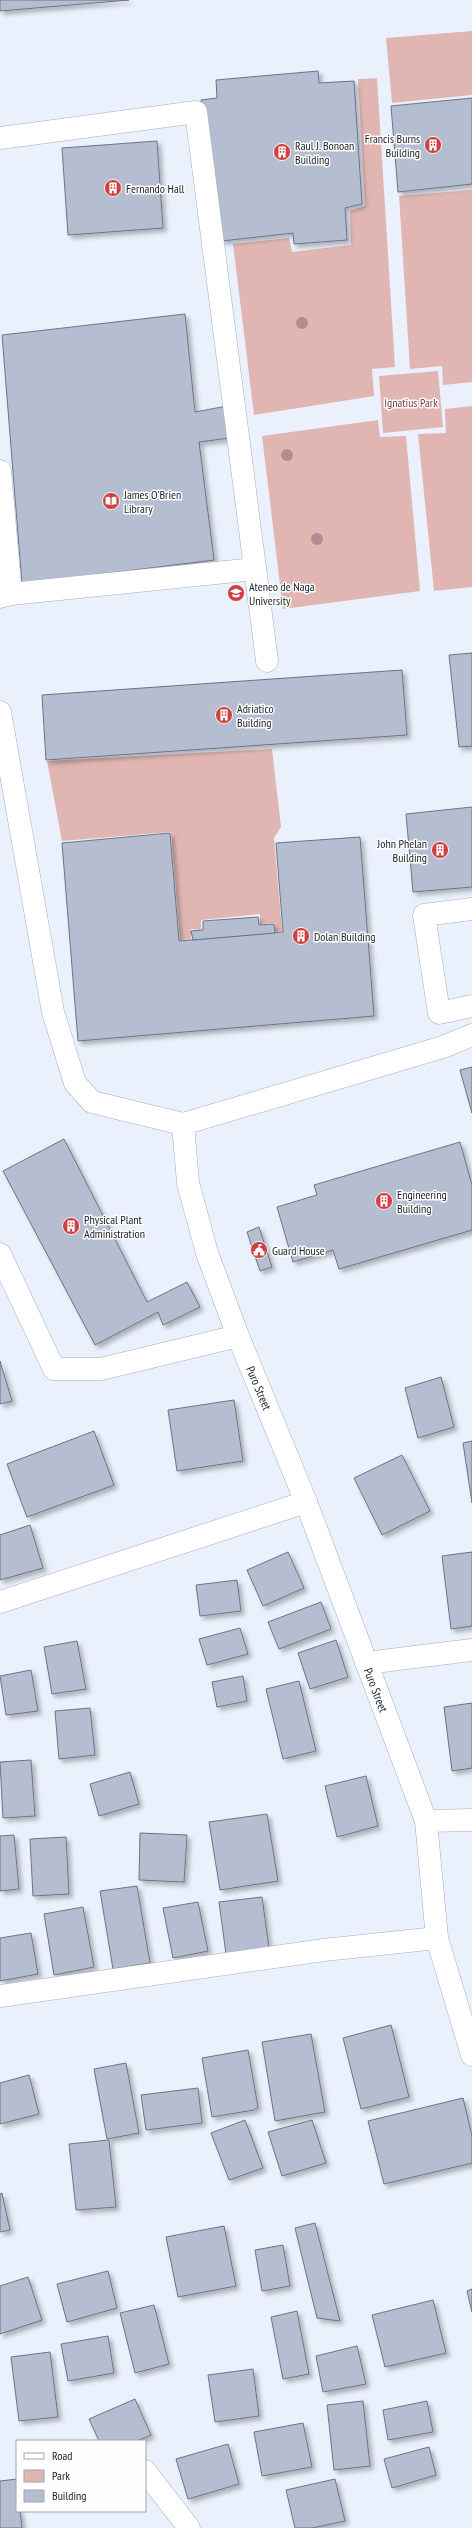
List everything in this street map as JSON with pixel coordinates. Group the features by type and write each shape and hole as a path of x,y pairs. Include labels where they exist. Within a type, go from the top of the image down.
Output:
{"street":[{"path":"0,138 196,112 267,661"},
{"path":"0,471 5,595 255,569"},
{"path":"0,712 53,1012 75,1083 92,1102 184,1124 443,1047 472,1035"},
{"path":"443,1047 424,915 472,909"},
{"path":"438,1013 472,1006"},
{"name":"Puro Street","path":"184,1124 188,1183 207,1253 238,1336 306,1502 426,1821 436,1938 472,2055"},
{"path":"0,1254 54,1369 101,1369 238,1336"},
{"path":"0,1602 306,1502"},
{"path":"366,1663 472,1650"},
{"path":"426,1821 472,1820"},
{"path":"0,1996 324,1950 436,1938"},
{"path":"146,2472 189,2528"}],"green space":[{"path":"472,31 472,95 392,103 386,38"},
{"path":"377,78 395,367 372,369 374,396 254,415 233,244 289,238 292,252 351,245 350,211 365,206 358,79"},
{"path":"472,190 472,382 443,385 442,366 410,369 399,196"},
{"name":"Ignatius Park","path":"438,371 443,427 383,433 379,376"},
{"path":"472,406 472,587 434,591 418,434 446,433 445,409"},
{"path":"378,420 380,437 406,436 420,591 283,609 262,436"},
{"path":"272,749 281,827 274,838 282,931 275,932 275,923 260,924 260,914 201,920 201,930 191,929 191,939 180,940 171,832 62,841 47,761"}],"building":[{"path":"0,0 129,0 0,11"},
{"name":"Raul J. Bonoan Building","path":"318,71 319,83 354,81 362,204 345,208 347,240 294,244 293,233 222,241 210,212 201,100 217,98 216,80"},
{"name":"Francis Burns Building","path":"472,98 472,184 398,192 391,106"},
{"name":"Fernando Hall","path":"157,141 163,228 68,235 62,148"},
{"name":"James O'Brien Library","path":"185,314 195,412 227,406 230,438 199,442 214,560 22,584 2,335"},
{"path":"472,653 472,746 459,747 449,655"},
{"name":"Adriatico Building","path":"402,670 407,735 46,760 42,695"},
{"name":"John Phelan Building","path":"472,807 472,887 413,892 406,814"},
{"name":"Dolan Building","path":"170,833 179,941 283,932 276,843 360,837 374,1016 78,1041 62,843"},
{"path":"258,917 259,925 274,924 275,933 193,940 191,931 203,930 203,921"},
{"path":"472,1067 472,1113 460,1070"},
{"name":"Physical Plant Administration","path":"64,1139 147,1302 187,1282 200,1307 163,1325 158,1312 95,1345 3,1171"},
{"name":"Engineering Building","path":"460,1142 472,1185 472,1230 339,1269 333,1250 293,1262 277,1207 317,1195 314,1185"},
{"name":"Guard House","path":"259,1227 272,1267 260,1271 247,1232"},
{"path":"0,1361 12,1401 0,1404"},
{"path":"441,1377 454,1427 418,1438 405,1388"},
{"path":"234,1400 243,1461 177,1471 168,1410"},
{"path":"94,1431 114,1485 27,1517 7,1464"},
{"path":"472,1441 472,1503 463,1443"},
{"path":"402,1455 430,1511 382,1535 354,1478"},
{"path":"30,1525 43,1568 0,1580 0,1535"},
{"path":"288,1552 304,1588 263,1606 247,1570"},
{"path":"472,1552 472,1626 451,1629 442,1556"},
{"path":"237,1580 241,1611 200,1616 196,1585"},
{"path":"321,1602 331,1629 279,1649 268,1622"},
{"path":"240,1628 248,1654 207,1665 199,1639"},
{"path":"336,1640 348,1677 310,1689 298,1653"},
{"path":"77,1641 86,1689 52,1694 44,1647"},
{"path":"31,1670 38,1711 6,1715 0,1676"},
{"path":"243,1676 247,1701 217,1707 212,1682"},
{"path":"299,1681 316,1751 283,1759 266,1689"},
{"path":"472,1703 472,1768 452,1771 444,1707"},
{"path":"90,1708 95,1755 59,1759 55,1711"},
{"path":"31,1760 35,1816 3,1818 0,1762"},
{"path":"130,1772 139,1804 99,1816 90,1784"},
{"path":"366,1776 378,1826 337,1837 325,1786"},
{"path":"267,1814 278,1881 220,1890 209,1822"},
{"path":"140,1833 187,1835 184,1882 139,1880"},
{"path":"14,1835 19,1889 0,1891 0,1836"},
{"path":"66,1837 69,1894 33,1896 30,1839"},
{"path":"137,1886 150,1963 113,1969 100,1891"},
{"path":"262,1897 269,1948 226,1954 219,1902"},
{"path":"198,1902 208,1951 173,1958 163,1908"},
{"path":"83,1907 94,1967 54,1975 44,1914"},
{"path":"31,1933 38,1974 0,1981 0,1938"},
{"path":"391,2025 409,2097 361,2109 343,2038"},
{"path":"311,2034 325,2112 275,2121 262,2042"},
{"path":"248,2050 258,2107 254,2110 212,2117 202,2058"},
{"path":"126,2063 139,2133 107,2139 94,2069"},
{"path":"29,2075 39,2114 0,2124 0,2083"},
{"path":"198,2088 202,2123 146,2130 141,2095"},
{"path":"463,2098 472,2136 472,2163 384,2184 368,2121"},
{"path":"245,2120 263,2168 229,2180 211,2133"},
{"path":"312,2120 326,2163 282,2176 268,2132"},
{"path":"109,2140 116,2207 76,2210 69,2144"},
{"path":"2,2193 10,2230 0,2232 0,2194"},
{"path":"315,2223 340,2321 317,2318 295,2228"},
{"path":"224,2226 236,2286 178,2297 166,2237"},
{"path":"283,2245 290,2286 262,2291 255,2250"},
{"path":"108,2271 117,2308 67,2322 57,2284"},
{"path":"28,2277 42,2320 0,2334 0,2286"},
{"path":"472,2289 472,2312 467,2291"},
{"path":"433,2300 446,2353 385,2367 372,2315"},
{"path":"154,2305 169,2364 135,2373 120,2313"},
{"path":"297,2311 309,2374 283,2379 271,2317"},
{"path":"108,2336 114,2373 68,2381 61,2344"},
{"path":"357,2346 366,2384 323,2392 316,2356"},
{"path":"50,2352 58,2417 19,2421 11,2357"},
{"path":"253,2369 259,2416 215,2422 208,2375"},
{"path":"135,2399 151,2435 139,2440 99,2440 89,2419"},
{"path":"363,2401 370,2466 334,2470 327,2405"},
{"path":"427,2401 433,2432 388,2440 383,2410"},
{"path":"303,2423 312,2467 262,2476 254,2432"},
{"path":"228,2444 239,2484 188,2499 176,2459"},
{"path":"429,2447 436,2475 392,2488 384,2459"},
{"path":"16,2479 16,2512 20,2512 22,2528 0,2528 0,2481"},
{"path":"335,2479 345,2521 312,2528 295,2528 286,2490"}],"place":[{"name":"Francis Burns Building","path":"433,145"},
{"name":"Raul J. Bonoan Building","path":"282,152"},
{"name":"Fernando Hall","path":"113,188"},
{"name":"James O'Brien Library","path":"111,501"},
{"name":"Ateneo de Naga University","path":"236,593"},
{"name":"Adriatico Building","path":"224,715"},
{"name":"John Phelan Building","path":"440,850"},
{"name":"Dolan Building","path":"301,936"},
{"name":"Engineering Building","path":"384,1201"},
{"name":"Physical Plant Administration","path":"71,1226"},
{"name":"Guard House","path":"259,1250"}]}
